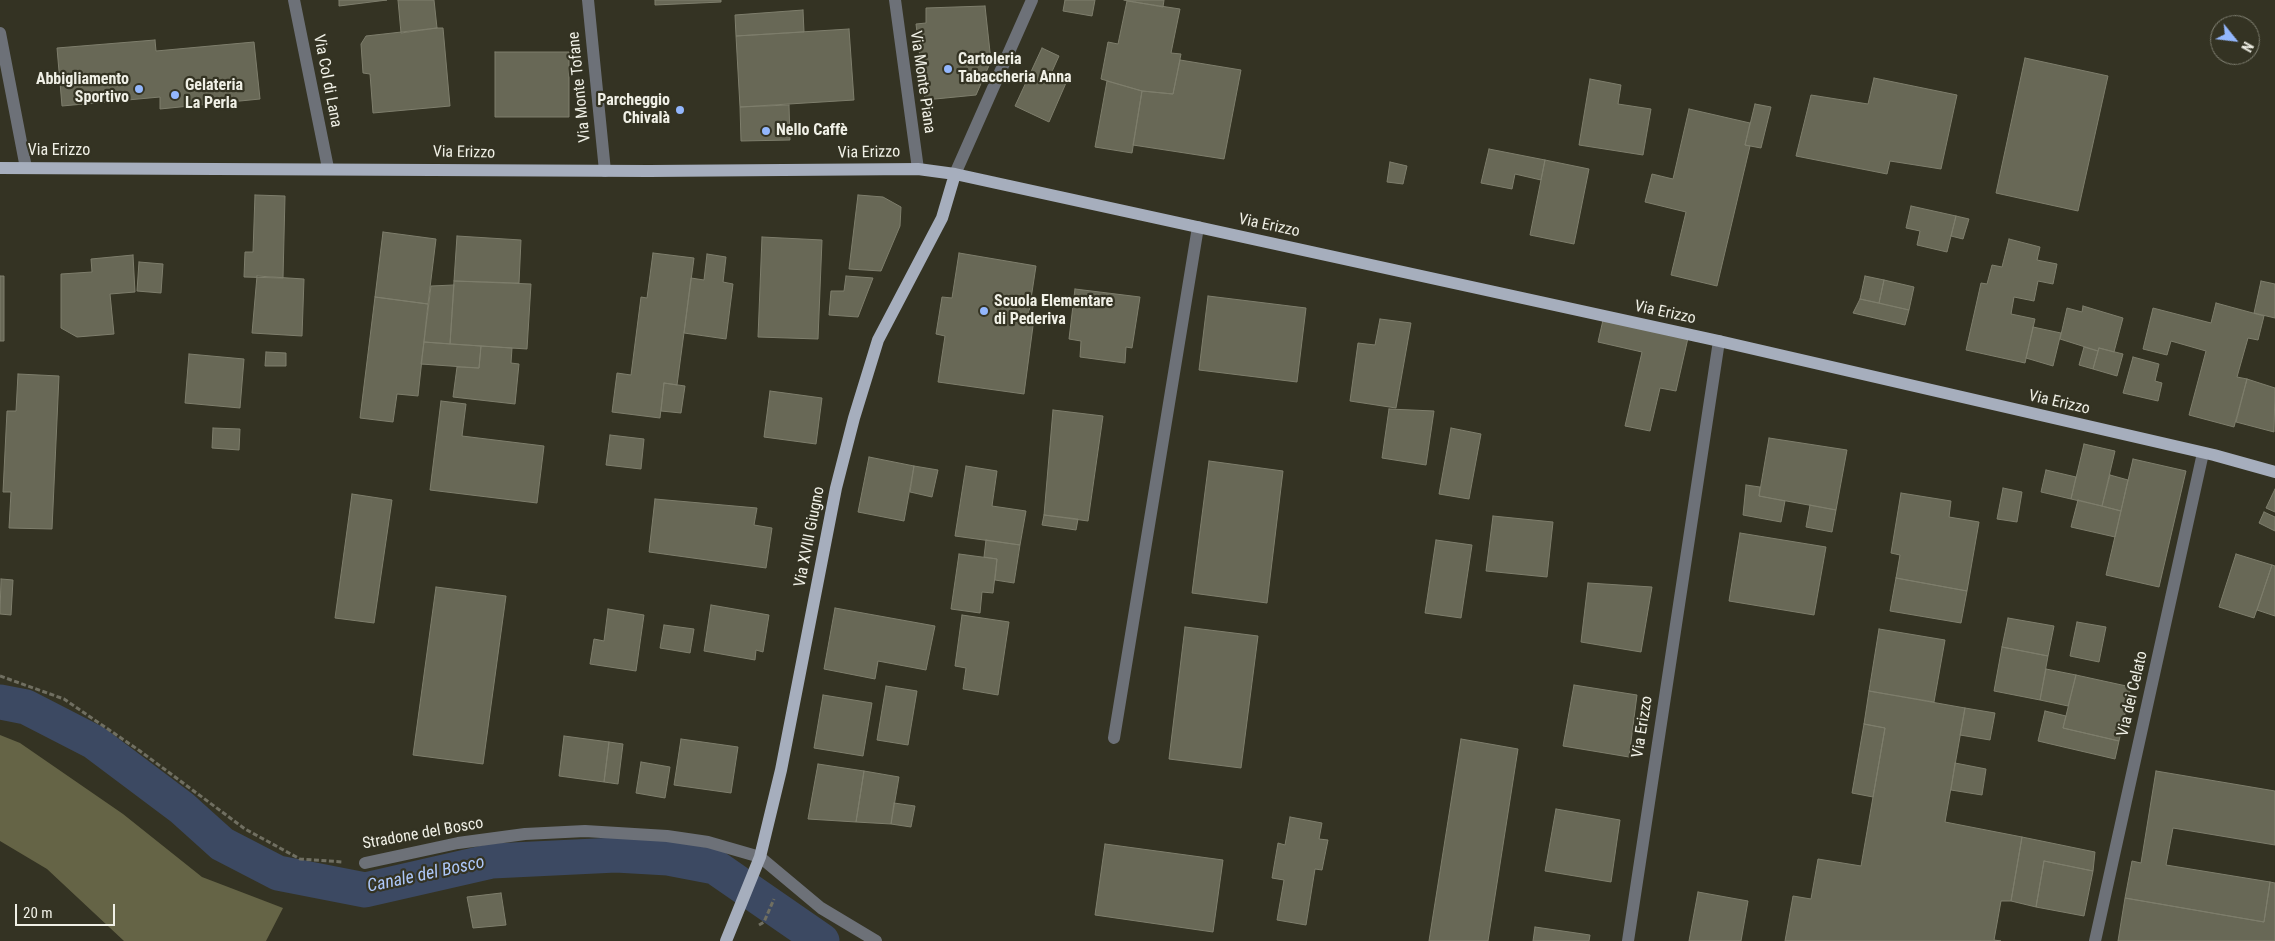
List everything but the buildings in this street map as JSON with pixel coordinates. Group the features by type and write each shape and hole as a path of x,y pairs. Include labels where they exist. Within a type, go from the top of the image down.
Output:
{"main road":[{"name":"Via Erizzo","path":"0,168 328,168 605,171 918,169 955,174 1719,341 2204,453 2275,472"},
{"name":"Via XVIII Giugno","path":"726,941 760,858 781,770 836,488 854,418 878,340 942,218 955,174"}],"street":[{"name":"Via Col di Lana","path":"294,0 328,168"},
{"name":"Via Monte Tofane","path":"588,0 605,171"},
{"name":"Via Monte Piana","path":"895,0 918,169"},
{"path":"955,174 1032,0"},
{"path":"0,32 26,168"},
{"path":"1114,738 1198,227"},
{"name":"Via Erizzo","path":"1628,941 1719,341"},
{"name":"Via dei Celato","path":"2095,941 2204,453"},
{"name":"Stradone del Bosco","path":"365,863 458,843 525,834 585,831 667,836 708,842 760,858 821,908 876,941"}],"path":[{"name":"Stradone del Bosco","path":"0,676 64,699 140,751 245,829 300,859 365,863"},
{"path":"764,922 775,898"}],"shaded area":[{"path":"0,735 20,743 123,814 202,877 283,908 266,941 124,941 47,869 0,841"}],"waterway":[{"name":"Canale del Bosco","path":"0,702 26,707 94,742 182,808 222,844 278,873 365,890 492,861 616,855 668,858 715,867 822,941"}],"place":[{"name":"Cartoleria Tabaccheria Anna","path":"948,69"},
{"name":"Abbigliamento Sportivo","path":"139,89"},
{"name":"Gelateria La Perla","path":"175,95"},
{"name":"Parcheggio Chivalà","path":"680,110"},
{"name":"Nello Caffè","path":"766,131"},
{"name":"Scuola Elementare di Pederiva","path":"984,311"}]}
